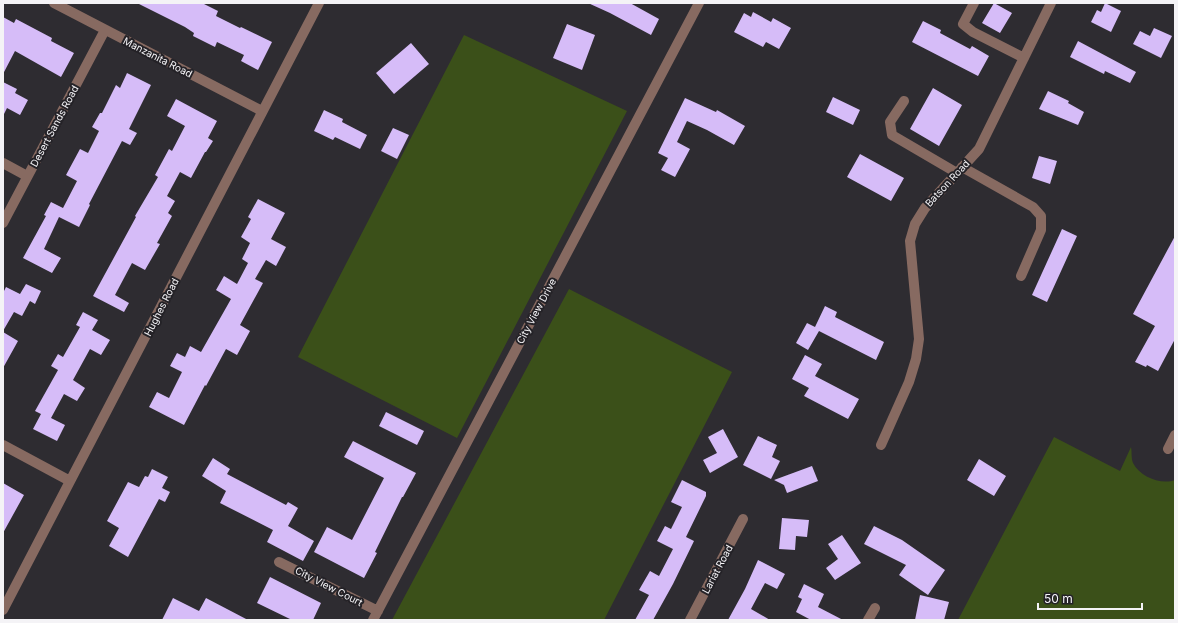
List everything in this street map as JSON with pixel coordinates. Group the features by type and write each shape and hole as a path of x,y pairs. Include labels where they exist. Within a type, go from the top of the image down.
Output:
{"street":[{"name":"Manzanita Road","path":"54,3 262,111"},
{"name":"Hughes Road","path":"3,610 319,3"},
{"name":"City View Drive","path":"375,616 699,3"},
{"path":"974,3 963,24 973,32 1024,58"},
{"name":"Batson Road","path":"882,444 909,382 916,359 919,339 910,241 915,224 925,208 979,149 1051,3"},
{"name":"Desert Sands Road","path":"3,223 104,30"},
{"path":"904,101 890,122 892,134 1033,207 1041,216 1041,230 1021,276"},
{"path":"3,163 28,176"},
{"path":"1168,449 1175,435"},
{"path":"3,445 70,481"},
{"name":"Lariat Road","path":"690,620 743,519"},
{"name":"City View Court","path":"280,562 375,616"},
{"path":"868,620 875,608"}],"green space":[{"path":"464,35 627,111 457,438 298,357"},
{"path":"569,289 732,372 604,620 392,620"},
{"path":"1054,437 1120,471 1131,447 1133,463 1136,468 1146,476 1157,481 1175,480 1175,620 958,620"}],"building":[{"path":"137,3 202,3 218,11 216,16 272,42 258,70 241,61 244,55 217,42 215,47 193,36 194,33 185,27"},
{"path":"588,3 630,3 659,19 651,35"},
{"path":"994,3 1012,13 1000,33 982,23"},
{"path":"1105,3 1121,11 1111,32 1091,22 1097,10 1101,12"},
{"path":"753,12 771,22 773,18 791,28 779,49 766,42 763,47 734,32 744,13 751,17"},
{"path":"3,17 14,23 16,19 52,38 51,41 74,53 61,77 15,51 3,74"},
{"path":"923,21 941,30 940,33 970,49 972,46 989,56 978,76 912,42"},
{"path":"567,24 595,35 582,70 553,58"},
{"path":"1154,28 1172,36 1161,58 1133,44 1140,31 1150,36"},
{"path":"1078,41 1136,72 1130,83 1105,71 1104,74 1070,57"},
{"path":"411,43 429,64 394,94 376,73"},
{"path":"127,73 151,85 129,129 137,133 130,145 122,141 89,204 90,205 79,227 59,217 44,249 61,258 52,273 23,258 46,216 44,215 51,202 63,208 77,181 66,175 80,149 88,153 99,131 92,127 100,113 102,113 116,85 120,88"},
{"path":"3,82 17,89 15,93 28,100 20,115 7,108 3,116"},
{"path":"933,88 962,105 939,146 910,129"},
{"path":"1048,91 1069,101 1068,103 1084,112 1078,125 1039,109"},
{"path":"833,97 860,110 853,125 826,112"},
{"path":"685,98 716,112 717,110 745,126 734,145 687,121 677,142 690,149 675,177 661,170 668,158 658,153"},
{"path":"176,99 217,121 208,138 213,141 205,152 191,178 180,172 167,196 175,201 168,213 172,216 157,243 160,244 145,270 132,263 115,295 129,303 124,312 93,296 136,217 135,216 158,177 155,175 169,149 172,151 185,126 167,116"},
{"path":"324,110 343,119 342,122 367,135 360,149 335,137 333,140 314,131"},
{"path":"393,128 409,135 397,159 381,151"},
{"path":"860,154 904,178 891,201 847,177"},
{"path":"1039,156 1057,161 1050,184 1032,178"},
{"path":"258,199 285,213 271,239 286,247 276,266 266,260 255,279 263,283 240,325 250,331 237,355 226,349 184,425 149,407 157,392 169,398 182,372 170,366 177,353 185,357 190,346 201,352 231,299 216,290 224,276 237,284 248,263 242,259 250,243 241,237 251,219 248,217"},
{"path":"1062,229 1077,236 1047,302 1032,295"},
{"path":"1175,236 1175,339 1158,371 1147,365 1146,367 1135,362 1155,326 1133,314"},
{"path":"26,284 41,291 35,304 30,301 22,316 14,312 3,331 3,293 6,287 20,294"},
{"path":"825,306 837,312 835,317 884,342 876,360 819,331 808,350 796,343 807,323 815,327"},
{"path":"83,312 98,320 92,330 110,340 101,355 90,349 73,380 85,388 77,401 64,394 51,418 65,425 57,441 33,429 41,414 35,411 58,370 51,366 58,354 63,357 80,327 76,325"},
{"path":"3,332 18,341 3,368"},
{"path":"805,355 822,364 815,376 859,399 848,419 804,396 809,388 792,379"},
{"path":"386,412 424,431 417,445 379,426"},
{"path":"723,429 738,457 710,473 703,460 717,453 708,437"},
{"path":"758,436 777,445 772,457 780,461 771,479 743,465"},
{"path":"353,441 416,473 402,497 364,578 314,552 327,527 352,540 384,478 344,457"},
{"path":"213,458 230,469 227,474 286,505 288,502 298,508 288,526 314,541 303,561 267,542 273,530 220,503 226,491 202,476"},
{"path":"979,459 1006,476 994,496 967,480"},
{"path":"812,466 818,481 787,493 784,485 774,480"},
{"path":"152,469 168,477 162,488 170,492 165,502 159,499 128,557 109,546 119,528 107,521 128,482 139,487 145,476 148,477"},
{"path":"682,480 706,492 706,496 686,537 694,541 653,620 635,620 649,595 639,590 650,571 659,576 673,549 657,541 665,526 671,529 682,507 671,502"},
{"path":"3,483 24,495 3,533"},
{"path":"782,518 809,520 807,537 796,536 795,550 779,549"},
{"path":"874,526 902,540 945,570 928,595 899,575 906,565 864,544"},
{"path":"842,535 861,563 835,580 826,568 838,559 828,544"},
{"path":"758,560 785,574 777,589 765,583 751,609 770,620 728,620 745,589"},
{"path":"270,577 321,603 313,620 292,620 257,603"},
{"path":"804,584 824,594 818,607 843,620 811,620 796,612 802,599 798,597"},
{"path":"920,595 949,602 944,620 915,620"},
{"path":"173,598 199,611 206,598 248,620 162,620"}]}
